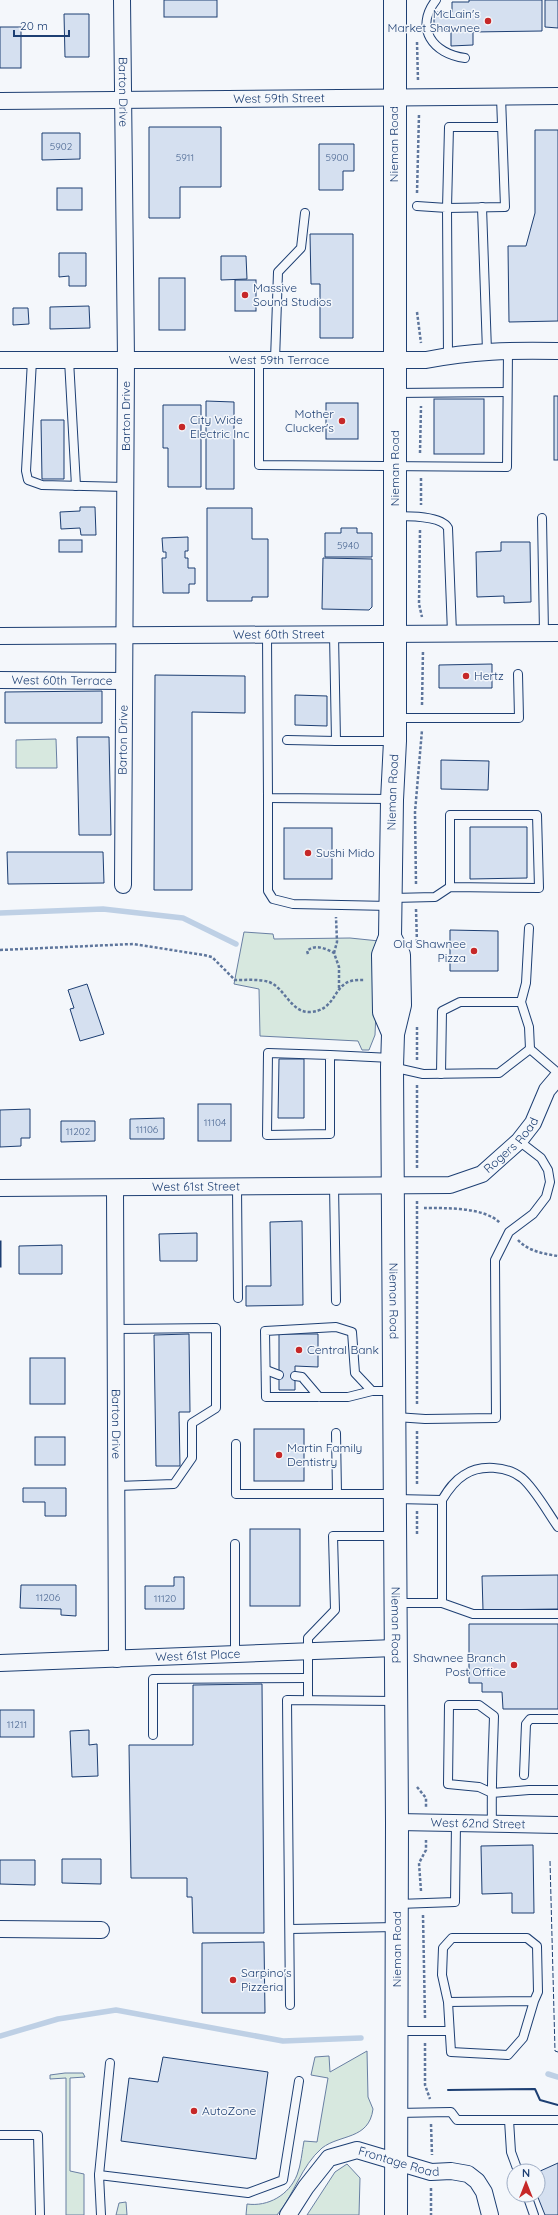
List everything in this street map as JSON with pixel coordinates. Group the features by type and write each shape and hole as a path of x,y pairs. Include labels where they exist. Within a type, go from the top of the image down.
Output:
{"main road":[{"name":"Nieman Road","path":"395,0 395,741 392,800 390,937 400,955 400,1005 393,1034 392,1063 397,1822 396,2215"}],"street":[{"name":"Barton Drive","path":"122,0 126,360 125,635 122,832 123,885"},
{"name":"West 59th Street","path":"0,101 558,96"},
{"name":"West 59th Terrace","path":"0,360 426,360 487,351 558,351"},
{"name":"West 60th Street","path":"0,636 551,633"},
{"name":"West 60th Terrace","path":"0,680 124,681"},
{"name":"Rogers Road","path":"393,1185 450,1185 482,1174 519,1141 533,1123 547,1090 558,1077"},
{"name":"West 61st Street","path":"0,1188 393,1185"},
{"name":"Barton Drive","path":"115,1188 117,1659"},
{"name":"West 61st Place","path":"0,1663 395,1648"},
{"name":"West 62nd Street","path":"397,1822 558,1824"},
{"path":"0,1929 101,1930"},
{"name":"Frontage Road","path":"288,2215 306,2187 329,2158 358,2150 397,2160 431,2172 450,2170 468,2174 477,2181 484,2192 490,2215"}],"lane":[{"path":"436,0 428,10 427,28 431,42 450,56 464,58"},
{"path":"417,206 447,208 505,207 501,97"},
{"path":"448,356 447,208 449,127 502,127"},
{"path":"482,207 487,351"},
{"path":"305,213 300,248 278,272 267,360 259,465 394,468 507,467 508,350"},
{"path":"32,360 26,471 28,480 42,485 126,487"},
{"path":"69,360 76,486"},
{"path":"394,393 508,392"},
{"path":"395,516 420,517 440,521 446,524 448,528 452,633"},
{"path":"542,518 551,633"},
{"path":"267,634 268,891 273,899 293,904 391,902 435,897 450,888 539,888 537,815 450,815 450,888"},
{"path":"334,634 336,741"},
{"path":"395,718 519,718 518,674"},
{"path":"287,740 395,741"},
{"path":"268,798 392,800"},
{"path":"529,928 526,983 521,1002 529,1026 530,1049 558,1073"},
{"path":"441,1074 442,1011 460,1002 521,1002"},
{"path":"330,1055 330,1134 267,1134 268,1053 330,1055 392,1063 417,1072 441,1074 499,1073 530,1049"},
{"path":"395,1417 496,1418 495,1260 509,1232 533,1214 546,1197 550,1182 548,1170 541,1158 519,1141"},
{"path":"334,1185 336,1301"},
{"path":"237,1186 238,1298"},
{"path":"372,1391 355,1373 352,1332 336,1327 265,1331 266,1397 348,1397 372,1391 395,1391"},
{"path":"116,1329 216,1328 216,1408 192,1423 192,1458 174,1484 117,1486"},
{"path":"266,1370 279,1376"},
{"path":"295,1376 302,1377 319,1397"},
{"path":"336,1433 337,1494"},
{"path":"236,1444 236,1494 337,1494 442,1500"},
{"path":"442,1603 442,1500 450,1486 464,1474 483,1469 505,1469 523,1479 558,1527"},
{"path":"308,1700 308,1638 335,1610 334,1536 395,1536"},
{"path":"235,1544 235,1654"},
{"path":"395,1603 442,1603 473,1614 558,1614"},
{"path":"153,1735 153,1679 308,1678"},
{"path":"290,2005 287,1700 396,1701"},
{"path":"492,1823 492,1793 494,1716 479,1705 449,1705 448,1784 479,1788 492,1793 529,1790 558,1790"},
{"path":"524,1775 526,1724 530,1719 558,1719"},
{"path":"397,1904 455,1902 456,1823"},
{"path":"290,1929 397,1926"},
{"path":"452,1938 527,1938 537,1946 538,1992 534,2001 523,2038 508,2055 451,2052 448,2002 442,1975 443,1948 452,1938"},
{"path":"448,2002 534,2001"},
{"path":"397,2031 449,2031"},
{"path":"101,2215 99,2175 110,2062"},
{"path":"99,2175 248,2193 283,2180 299,2081"},
{"path":"397,2113 451,2112 457,2120 558,2120"},
{"path":"509,2120 511,2152 515,2163"},
{"path":"0,2135 38,2135 40,2215"},
{"path":"530,2203 534,2215"}],"path":[{"path":"417,206 419,118"},
{"path":"416,309 421,343"},
{"path":"421,393 419,604 422,614"},
{"path":"417,948 415,812 418,768"},
{"path":"336,904 337,942 334,953 339,967 339,989"},
{"path":"0,950 133,944 204,955 212,957 236,980 268,982 277,986 297,1009 309,1012 318,1010 332,1002 339,989 346,982 366,979"},
{"path":"308,954 307,951 310,948 317,947 334,953"},
{"path":"417,1025 417,1537"},
{"path":"424,1208 475,1211 497,1219 522,1245 543,1254 558,1256"},
{"path":"414,1784 426,1798 426,1850 419,1863 421,1891"},
{"path":"423,1914 425,2019"},
{"path":"425,2061 425,2085 430,2096"},
{"path":"431,2124 432,2150"},
{"path":"431,2199 431,2215"}],"shaded area":[{"path":"56,739 57,768 16,768 16,740"},
{"path":"244,932 273,934 274,939 350,938 379,941 375,1035 369,1050 362,1050 358,1041 260,1036 259,989 234,984"},
{"path":"367,2051 368,2097 373,2109 366,2126 353,2135 329,2144 315,2155 308,2163 288,2199 277,2215 246,2215 247,2204 263,2204 277,2198 289,2188 297,2175 304,2141 317,2142 328,2078 311,2075 315,2057 329,2056 330,2072"},
{"path":"83,2073 85,2077 70,2078 70,2171 84,2174 84,2215 66,2215 66,2078 50,2079 50,2075"},
{"path":"347,2164 360,2178 359,2215 307,2215 335,2172"},
{"path":"126,2202 127,2215 116,2215 119,2203"}],"building":[{"path":"164,0 217,0 217,17 164,17"},
{"name":"McLain's Market Shawnee","path":"469,0 542,0 542,31 473,32 473,45 451,46 451,29 434,29 434,12 452,12 452,2 469,2"},
{"path":"545,0 558,0 558,28 545,27"},
{"path":"64,14 89,14 89,57 65,57"},
{"path":"0,27 21,27 21,68 0,68"},
{"path":"149,127 221,127 221,187 180,187 180,218 149,218"},
{"path":"535,130 558,130 558,321 509,322 508,246 526,246 535,213"},
{"path":"42,133 80,133 80,159 42,160"},
{"path":"319,144 354,144 354,171 343,171 343,190 319,190"},
{"path":"57,188 82,188 82,210 57,210"},
{"path":"310,234 353,234 353,338 320,338 320,284 311,284"},
{"path":"59,253 86,253 86,286 69,286 69,276 59,277"},
{"path":"221,256 246,256 247,279 221,280"},
{"path":"159,278 185,278 185,330 159,330"},
{"name":"Massive Sound Studios","path":"235,280 256,280 256,311 235,311"},
{"path":"89,306 90,328 50,329 50,307"},
{"path":"13,308 28,308 29,324 13,325"},
{"path":"554,396 558,396 558,460 554,460"},
{"path":"434,399 484,399 484,454 434,454"},
{"path":"206,401 234,402 234,489 206,489"},
{"name":"Mother Clucker's","path":"326,403 358,403 358,439 326,439"},
{"name":"City Wide Electric Inc","path":"163,405 201,405 201,487 168,487 168,448 163,448"},
{"path":"41,420 64,420 64,479 42,479"},
{"path":"80,507 95,507 96,535 81,535 80,528 61,529 60,512 80,511"},
{"path":"207,508 252,508 252,539 268,539 268,597 252,597 252,601 207,601"},
{"path":"341,528 357,528 357,533 372,533 372,557 325,557 325,533 341,533"},
{"path":"188,537 188,551 185,551 185,558 188,558 188,568 195,568 195,584 189,584 189,593 163,593 162,558 166,558 166,552 163,552 162,538"},
{"path":"59,540 82,540 82,552 59,552"},
{"path":"501,542 530,542 531,602 504,603 504,596 477,597 476,552 501,551"},
{"path":"323,558 372,559 372,607 369,610 322,609"},
{"name":"Hertz","path":"492,664 492,688 439,688 439,665"},
{"path":"155,675 245,676 245,713 192,712 192,890 154,890"},
{"path":"102,691 102,723 5,723 5,692"},
{"path":"295,695 327,696 327,726 295,725"},
{"path":"77,737 109,737 111,835 79,835"},
{"path":"441,760 489,761 488,790 441,789"},
{"path":"470,827 527,827 527,878 470,879"},
{"name":"Sushi Mido","path":"284,828 332,828 332,879 284,879"},
{"path":"7,852 103,852 104,883 8,884"},
{"name":"Old Shawnee Pizza","path":"450,930 498,931 498,971 450,971"},
{"path":"87,984 104,1034 80,1041 70,1009 74,1008 68,990"},
{"path":"279,1059 304,1059 304,1118 278,1118"},
{"path":"198,1104 231,1104 231,1141 198,1141"},
{"path":"30,1109 30,1138 21,1138 21,1146 0,1147 0,1110"},
{"path":"164,1118 164,1139 130,1139 130,1119"},
{"path":"61,1121 95,1121 95,1141 61,1142"},
{"path":"302,1221 303,1305 246,1306 246,1286 271,1286 270,1222"},
{"path":"197,1233 197,1261 160,1261 159,1234"},
{"path":"1,1241 1,1267 0,1267"},
{"path":"62,1245 62,1274 19,1274 19,1246"},
{"path":"189,1334 190,1412 179,1412 180,1466 156,1466 154,1335"},
{"name":"Central Bank","path":"279,1334 318,1334 318,1367 295,1366 295,1390 279,1390"},
{"path":"30,1358 65,1358 65,1404 30,1404"},
{"name":"Martin Family Dentistry","path":"254,1429 304,1429 304,1481 254,1481"},
{"path":"35,1437 65,1437 65,1465 35,1465"},
{"path":"23,1488 66,1488 66,1516 45,1516 45,1502 23,1502"},
{"path":"250,1529 300,1529 300,1606 250,1606"},
{"path":"558,1575 558,1609 483,1610 482,1576"},
{"path":"174,1577 184,1577 184,1609 145,1609 145,1586 174,1586"},
{"path":"21,1585 76,1585 76,1616 61,1615 61,1609 20,1608"},
{"name":"Shawnee Branch Post Office","path":"469,1624 558,1624 558,1709 503,1709 502,1692 482,1692 482,1683 469,1683"},
{"path":"262,1684 264,1933 193,1933 192,1897 187,1897 187,1878 131,1878 129,1745 193,1745 193,1685"},
{"path":"0,1710 34,1710 34,1737 0,1737"},
{"path":"89,1730 89,1745 97,1744 98,1776 72,1777 70,1731"},
{"path":"533,1845 534,1913 512,1913 512,1893 482,1894 481,1846"},
{"path":"62,1859 101,1859 101,1884 62,1883"},
{"path":"0,1860 35,1860 35,1885 0,1884"},
{"path":"264,1942 265,2013 202,2013 202,1943"},
{"name":"AutoZone","path":"163,2057 268,2072 256,2159 121,2141 129,2078 158,2082"},
{"path":"558,2163 558,2215 545,2215 540,2203 546,2203 546,2168"}],"waterway":[{"path":"0,913 103,909 183,918 236,944"},
{"path":"0,2036 58,2019 116,2010 283,2041 361,2038"},
{"path":"548,2074 558,2077"}],"fence":[{"path":"550,1861 555,2051 558,2052"}],"wall":[{"path":"448,2090 535,2089 540,2100 558,2105"}],"place":[{"name":"McLain's Market Shawnee","path":"488,21"},
{"name":"Massive Sound Studios","path":"245,295"},
{"name":"Mother Clucker's","path":"342,421"},
{"name":"City Wide Electric Inc","path":"182,427"},
{"name":"Hertz","path":"466,676"},
{"name":"Sushi Mido","path":"308,853"},
{"name":"Old Shawnee Pizza","path":"474,951"},
{"name":"Central Bank","path":"299,1350"},
{"name":"Martin Family Dentistry","path":"279,1455"},
{"name":"Shawnee Branch Post Office","path":"514,1665"},
{"name":"Sarpino's Pizzeria","path":"233,1980"},
{"name":"AutoZone","path":"194,2111"}]}
